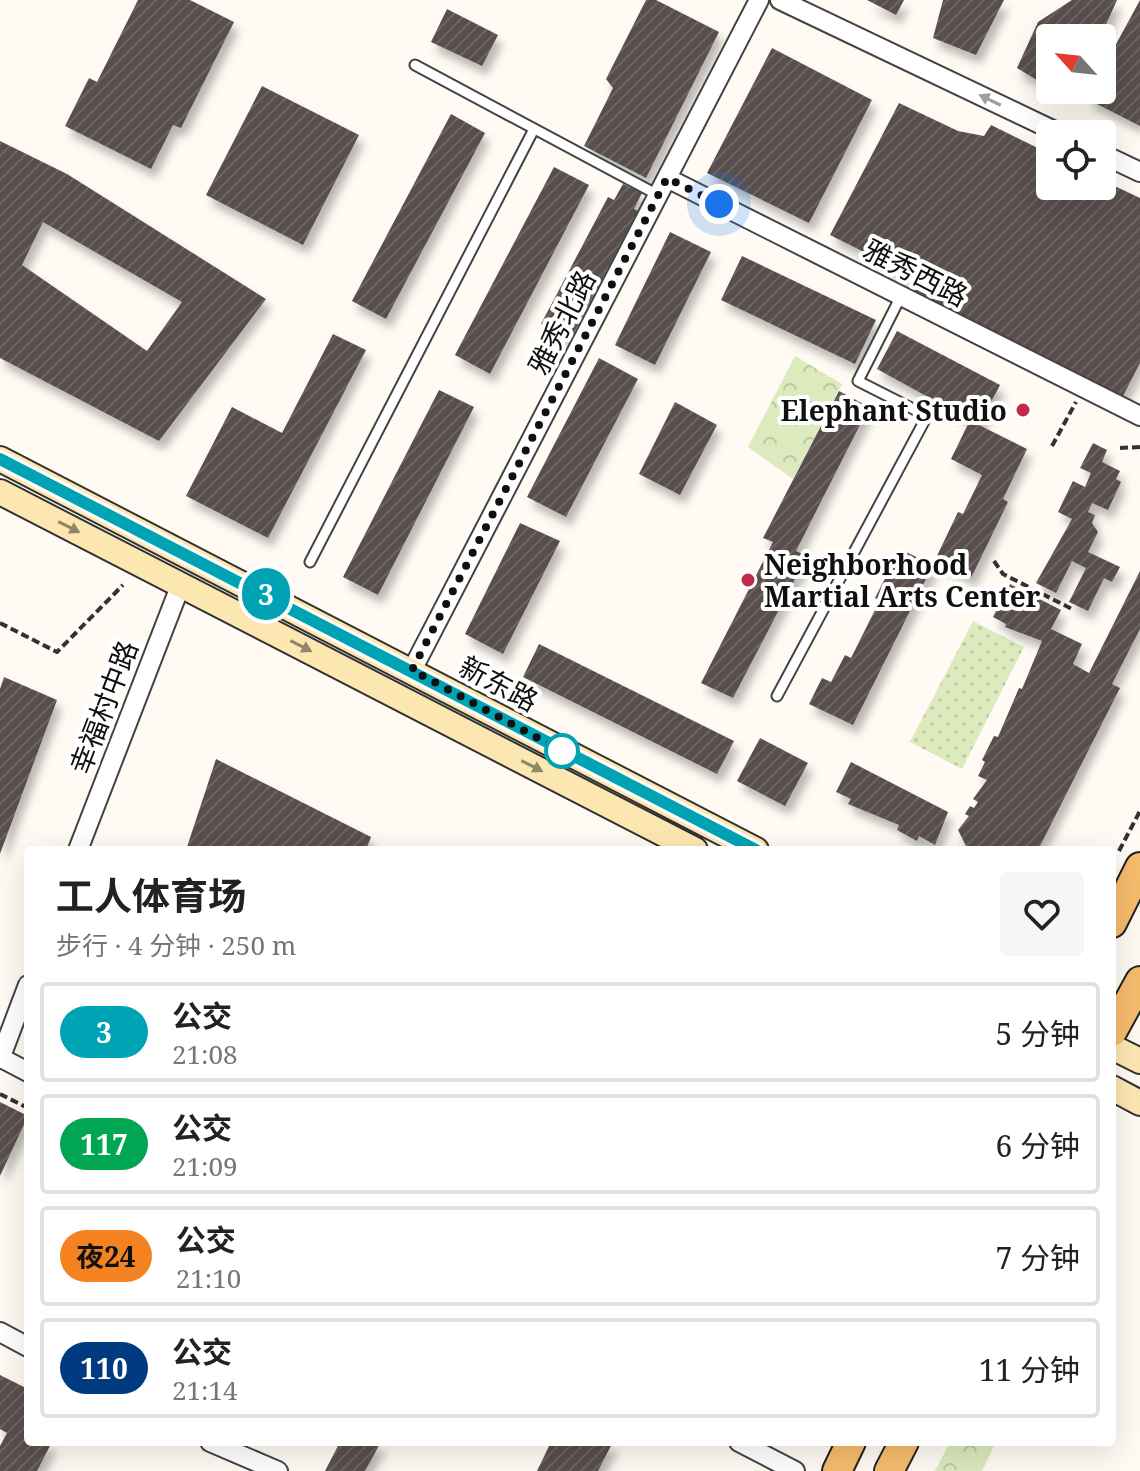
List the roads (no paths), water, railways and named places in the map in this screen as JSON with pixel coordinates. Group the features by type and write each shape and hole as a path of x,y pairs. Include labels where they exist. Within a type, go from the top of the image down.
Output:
{"main road":[{"name":"新东路","path":"0,459 748,846"},
{"name":"新东路","path":"0,492 687,846"},
{"path":"1116,909 1130,860"},
{"path":"1116,1025 1140,981"},
{"path":"1116,1049 1140,1061"},
{"path":"1116,1090 1140,1103"},
{"path":"837,1471 849,1446"},
{"path":"889,1471 902,1446"}],"street":[{"name":"雅秀北路","path":"412,670 759,0"},
{"path":"780,0 1036,122"},
{"path":"1116,161 1140,172"},
{"name":"雅秀西路","path":"667,178 1140,416"},
{"name":"幸福村中路","path":"80,846 181,584"},
{"path":"24,995 0,1058 24,1070"},
{"path":"0,1332 24,1345"},
{"path":"219,1446 278,1471"},
{"path":"747,1446 795,1471"}],"lane":[{"path":"415,65 658,195"},
{"path":"310,562 534,129"},
{"path":"777,696 927,416 858,381 901,296"}],"place":[{"name":"Elephant Studio","path":"1023,410"},
{"name":"Neighborhood Martial Arts Center","path":"748,580"}]}
